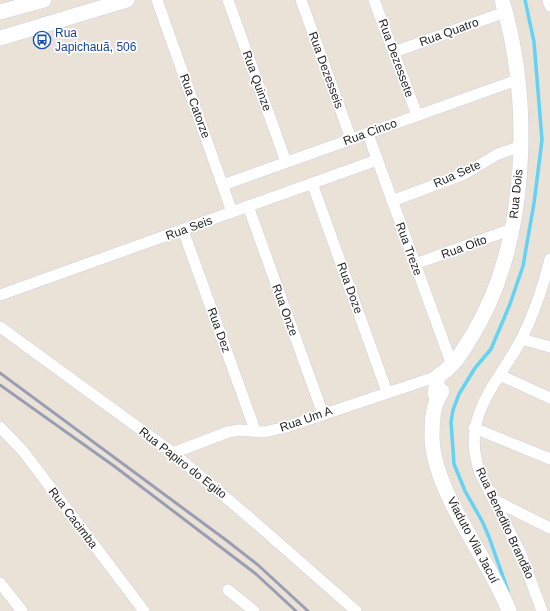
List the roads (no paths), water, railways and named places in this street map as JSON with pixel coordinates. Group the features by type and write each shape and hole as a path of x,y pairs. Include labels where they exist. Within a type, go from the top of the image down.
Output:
{"street":[{"path":"0,12 44,0"},
{"path":"0,38 127,0"},
{"name":"Rua Catorze","path":"157,0 232,212"},
{"name":"Rua Quinze","path":"228,0 286,162"},
{"name":"Rua Dezesseis","path":"301,0 351,139"},
{"name":"Rua Dezessete","path":"374,0 417,115"},
{"path":"548,0 550,6"},
{"name":"Rua Quatro","path":"394,52 504,6"},
{"name":"Rua Dois","path":"438,468 432,438 437,399 441,394 445,379 445,371 468,342 489,304 500,276 512,229 522,146 517,80 504,6"},
{"name":"Rua Cinco","path":"223,185 517,80"},
{"name":"Rua Treze","path":"368,134 415,264 445,371"},
{"name":"Rua Sete","path":"392,201 464,174 498,154 522,146"},
{"name":"Rua Seis","path":"0,295 377,160"},
{"name":"Rua Doze","path":"312,183 387,392"},
{"name":"Rua Onze","path":"248,206 323,414"},
{"name":"Rua Oito","path":"415,264 512,229"},
{"name":"Rua Dez","path":"183,230 255,430"},
{"name":"Rua Benedito Brandão","path":"542,611 544,601 480,474 475,460 473,445 474,428 482,404 521,339 546,291 550,259"},
{"name":"Rua Papiro do Egito","path":"0,326 173,453 356,611"},
{"path":"521,339 550,347"},
{"name":"Rua Um A","path":"173,453 228,432 255,430 271,431 445,371"},
{"path":"500,375 550,398"},
{"name":"Rua Cacimba","path":"0,427 23,451 144,611"},
{"path":"474,428 550,459"},
{"name":"Viaduto Vila Jacuí","path":"438,468 451,500 509,611"},
{"path":"494,500 550,528"},
{"path":"0,583 22,611"},
{"path":"228,590 254,611"}],"waterway":[{"path":"508,591 489,537 465,491 454,464 451,422 453,410 459,394 475,368 491,349 510,304 523,266 534,203 542,140 534,42 525,0"}],"railway":[{"path":"0,373 226,540 258,565 308,611"},
{"path":"0,385 114,466 256,574 296,611"}],"place":[{"name":"Rua Japichauã, 506","path":"42,40"}]}
